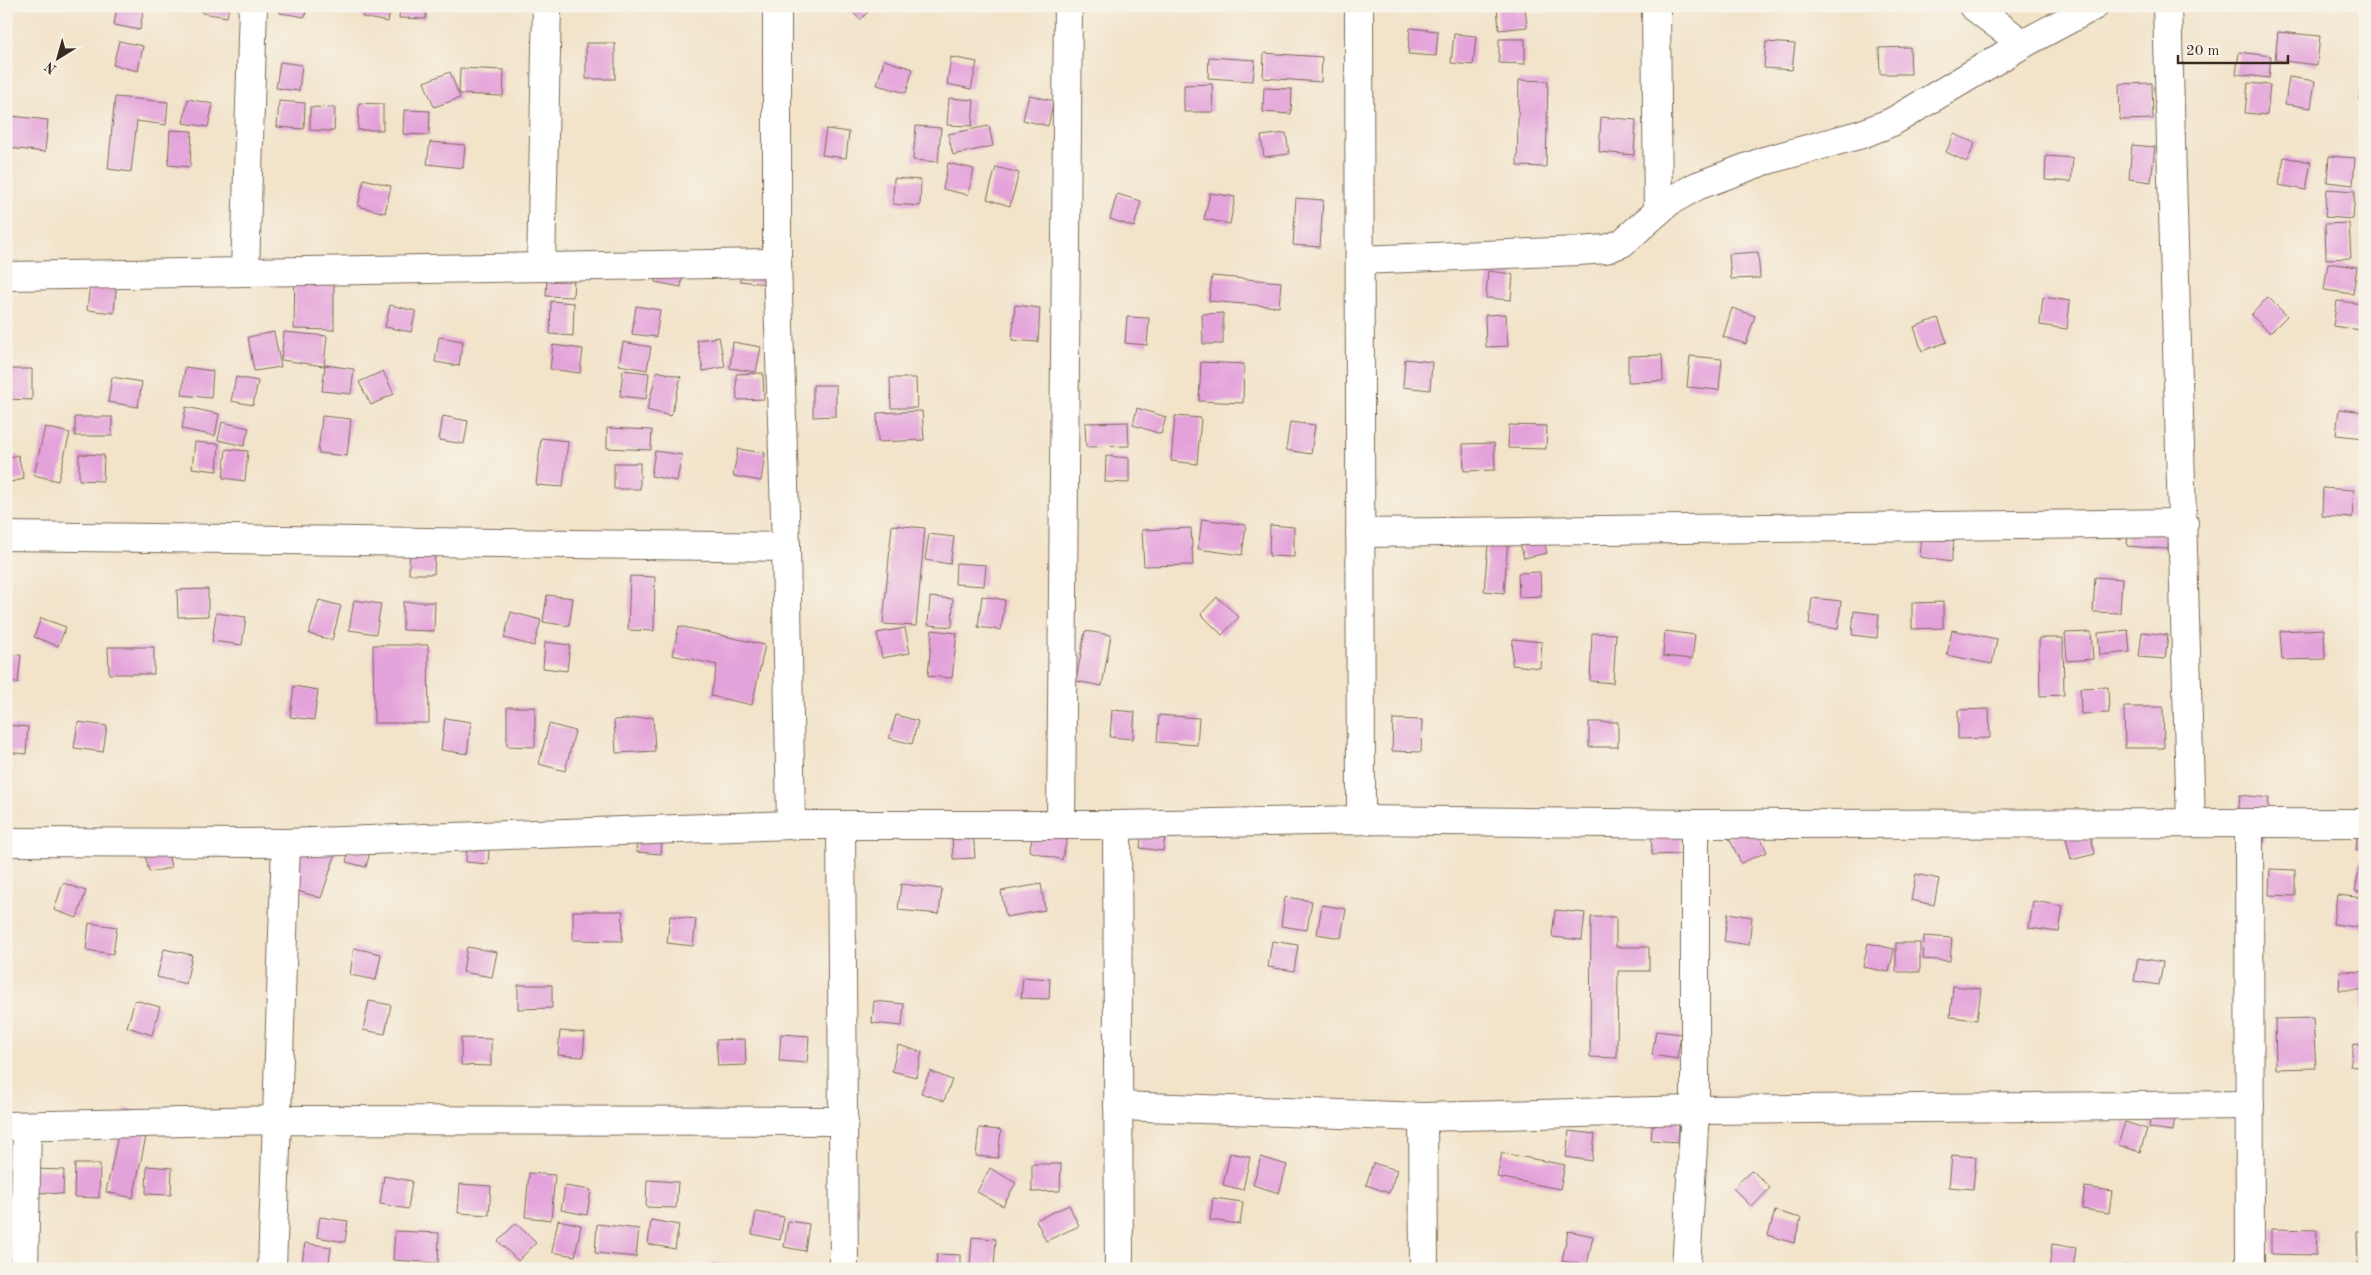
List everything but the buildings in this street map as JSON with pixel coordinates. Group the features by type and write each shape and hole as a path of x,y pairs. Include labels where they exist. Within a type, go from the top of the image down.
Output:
{"street":[{"path":"245,272 254,6"},
{"path":"541,267 547,6"},
{"path":"777,6 777,263 786,547 791,825"},
{"path":"1061,824 1068,6"},
{"path":"1359,6 1361,820"},
{"path":"1656,6 1658,211"},
{"path":"1973,6 2023,44"},
{"path":"1360,260 1606,249 1631,237 1658,211 1682,194 1728,174 1824,143 1862,134 1892,122 2023,44 2094,6"},
{"path":"2167,6 2184,523 2191,823"},
{"path":"6,276 777,263"},
{"path":"1360,533 2184,523"},
{"path":"6,536 786,547"},
{"path":"6,842 286,843 791,825 1117,825 1361,820 1695,824 2365,823"},
{"path":"2249,822 2250,1269"},
{"path":"1686,1269 1695,1110 1695,824"},
{"path":"841,825 844,1269"},
{"path":"1117,825 1119,1269"},
{"path":"272,1269 286,843"},
{"path":"1118,1106 1423,1117 1695,1110 2250,1105"},
{"path":"1423,1117 1424,1269"},
{"path":"24,1269 17,1126 278,1120 844,1121"}]}
